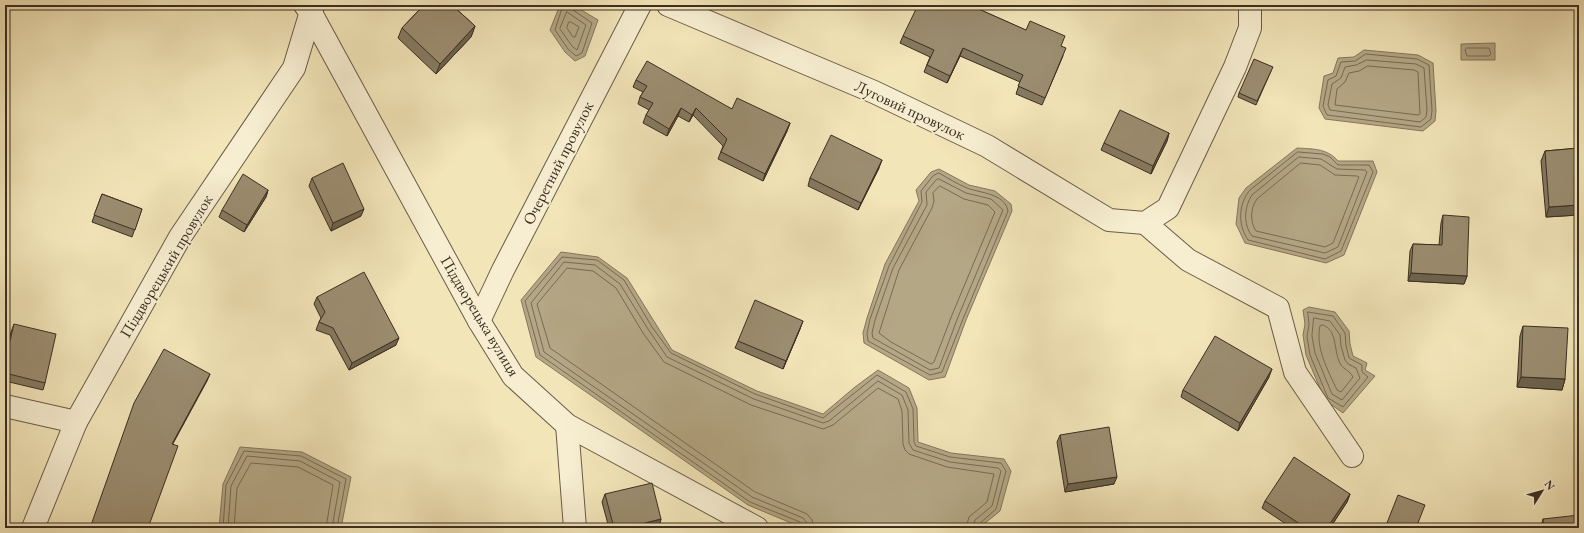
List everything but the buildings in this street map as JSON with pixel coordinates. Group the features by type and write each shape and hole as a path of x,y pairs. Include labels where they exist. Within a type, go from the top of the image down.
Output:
{"street":[{"name":"Очеретний провулок","path":"479,321 503,270 640,5"},
{"name":"Луговий провулок","path":"668,5 874,92 980,143 1109,220 1145,223"},
{"path":"1250,5 1250,28 1235,67 1168,208 1145,223 1188,260 1278,308 1295,372 1352,456"},
{"name":"Піддворецька вулиця","path":"310,8 479,321 513,376 568,425 757,528"},
{"name":"Піддворецький провулок","path":"33,528 76,422 180,237 294,68 310,8"},
{"path":"5,406 76,422"},
{"path":"568,425 575,528"}],"water":[{"path":"560,5 573,5 598,20 585,56 575,61 565,52 550,30"},
{"path":"1495,43 1495,60 1461,60 1461,44"},
{"path":"1364,50 1418,55 1433,63 1436,111 1435,121 1423,131 1325,119 1319,108 1324,76 1333,73 1338,58 1354,57"},
{"path":"1297,148 1324,151 1338,161 1373,161 1377,172 1344,255 1326,263 1245,243 1236,224 1239,198 1246,188"},
{"path":"939,169 969,185 995,191 1011,204 1012,211 966,320 945,377 929,380 864,343 863,333 885,264 919,201 916,190 931,172"},
{"path":"561,252 598,257 627,278 672,350 757,391 823,414 878,370 909,388 917,408 918,442 951,453 1004,459 1011,471 1000,511 979,528 803,528 748,505 536,357 521,300"},
{"path":"1309,307 1335,312 1349,331 1353,356 1367,363 1365,370 1375,376 1343,413 1325,400 1306,355 1303,335 1305,324 1303,310"},
{"path":"240,447 302,452 351,477 341,528 219,528 223,484"}]}
